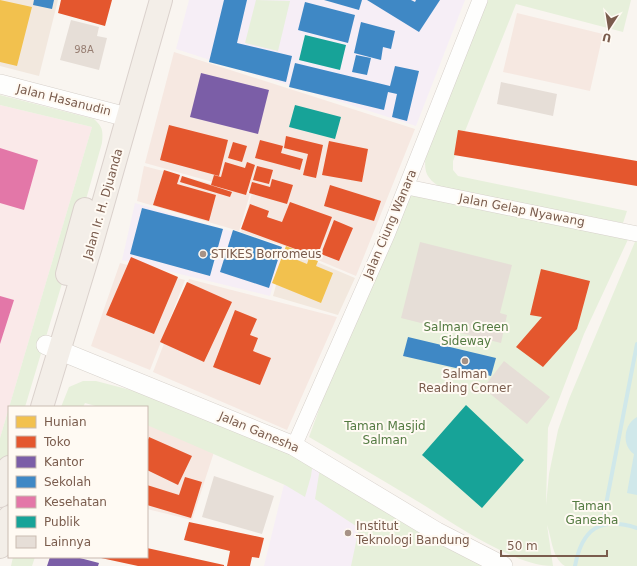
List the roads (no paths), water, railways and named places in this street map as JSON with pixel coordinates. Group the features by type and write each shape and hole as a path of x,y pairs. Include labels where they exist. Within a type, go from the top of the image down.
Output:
{"main road":[{"name":"Jalan Ir. H. Djuanda","path":"120,115 145,0"},
{"name":"Jalan Ir. H. Djuanda","path":"42,406 53,348 120,115 161,0"},
{"name":"Jalan Ir. H. Djuanda","path":"27,406 53,348"},
{"path":"0,496 8,470"},
{"path":"0,547 8,521"}],"street":[{"name":"Jalan Ciung Wanara","path":"294,446 407,187 480,0"},
{"name":"Jalan Hasanudin","path":"0,84 120,115"},
{"name":"Jalan Gelap Nyawang","path":"407,187 637,234"},
{"name":"Jalan Ganesha","path":"53,348 294,446 437,532 503,566"}],"water":[{"path":"637,417 637,495 627,493 634,454 627,445 626,435 629,424"}],"waterway":[{"path":"602,525 637,344"},
{"path":"575,566 582,543 595,529 603,525 613,524 637,528"}],"place":[{"name":"STIKES Borromeus","path":"203,254"},
{"name":"Salman Reading Corner","path":"465,361"},
{"name":"Institut Teknologi Bandung","path":"348,533"}],"park label":[{"name":"Salman Green Sideway","path":"466,334"},
{"name":"Taman Masjid Salman","path":"385,433"},
{"name":"Taman Ganesha","path":"592,513"}]}
